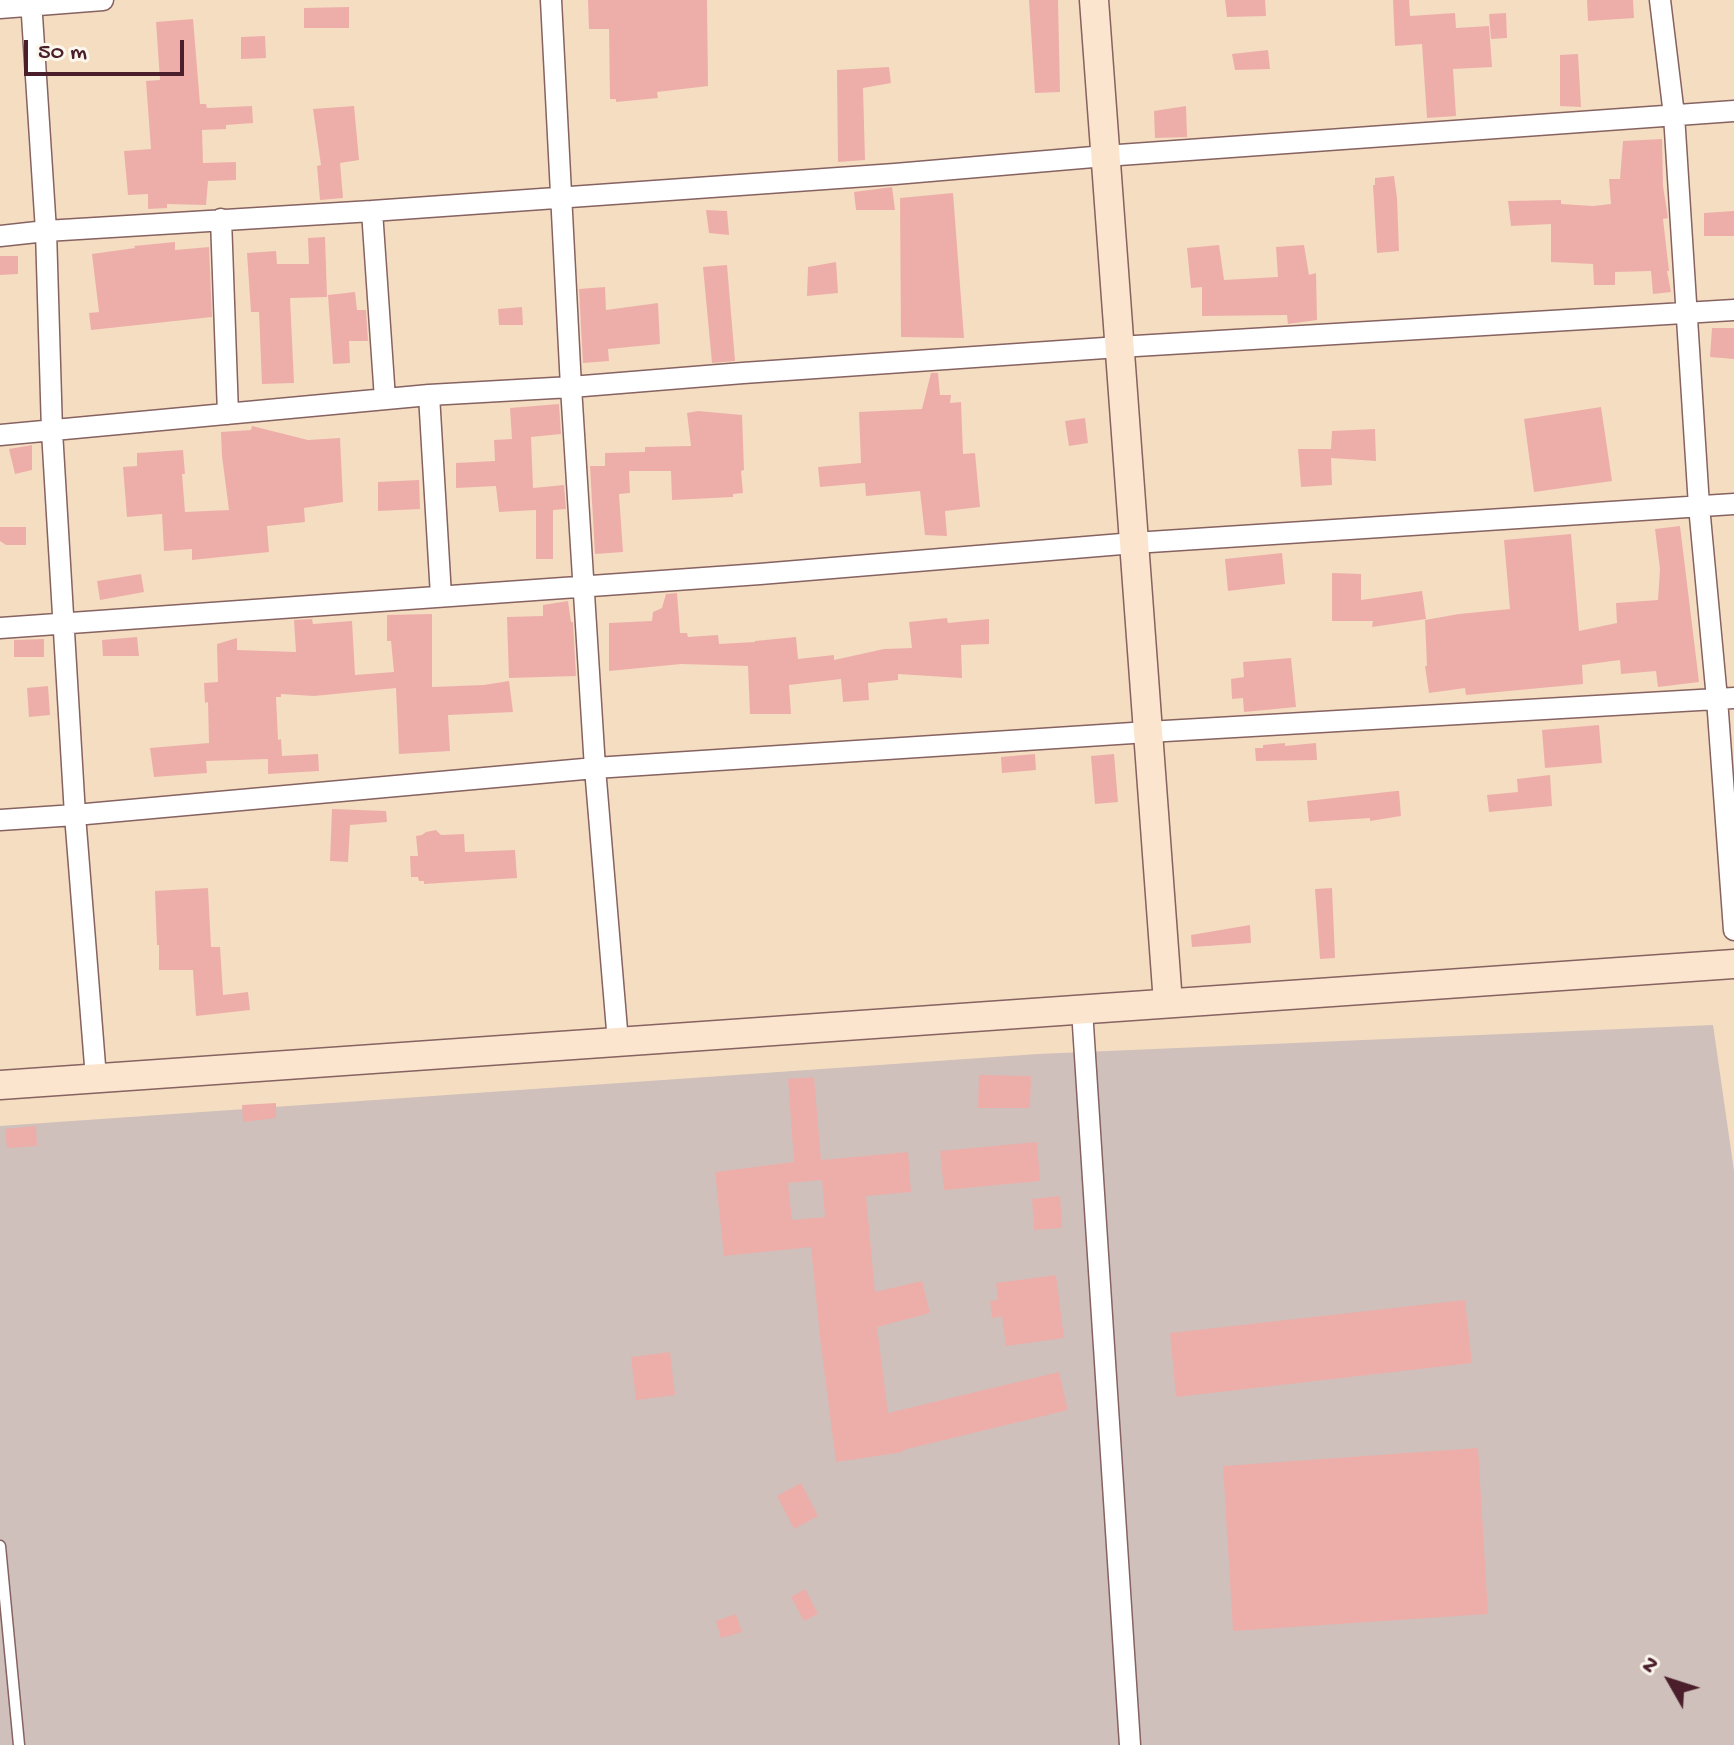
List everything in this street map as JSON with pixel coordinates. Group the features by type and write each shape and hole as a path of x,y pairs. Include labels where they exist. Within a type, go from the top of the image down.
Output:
{"street":[{"path":"0,8 31,3 103,0"},
{"path":"551,0 595,768 618,1042"},
{"path":"1094,0 1168,1003"},
{"path":"1660,0 1674,115 1699,506 1726,699 1734,930"},
{"path":"31,3 46,231 52,431 75,815 96,1078"},
{"path":"0,236 895,174 1734,111"},
{"path":"372,211 385,399"},
{"path":"221,219 228,414"},
{"path":"0,435 429,395 1119,347 1734,310"},
{"path":"429,395 441,596"},
{"path":"0,628 1134,543 1734,504"},
{"path":"0,820 595,768 1726,699"},
{"path":"0,1085 1734,964"},
{"path":"1082,1010 1130,1745"}],"lane":[{"path":"0,1546 19,1745"}],"shaded area":[{"path":"1713,1025 1734,1171 1734,1745 0,1745 0,1126 1038,1054"}],"building":[{"path":"588,0 707,0 708,86 657,92 658,98 616,102 616,99 610,99 609,29 589,29"},
{"path":"1029,0 1058,0 1060,92 1035,93"},
{"path":"1225,0 1265,0 1266,16 1227,17"},
{"path":"1393,0 1409,0 1410,16 1455,13 1456,28 1489,26 1492,67 1453,69 1456,116 1427,118 1422,44 1395,46"},
{"path":"1587,0 1633,0 1634,18 1588,21"},
{"path":"349,7 349,28 304,28 304,8"},
{"path":"1506,13 1507,38 1491,39 1489,14"},
{"path":"193,19 200,104 206,104 207,108 252,106 253,123 202,130 203,163 236,162 236,180 208,181 206,205 167,204 167,208 148,209 148,194 128,195 124,151 151,149 146,81 160,80 156,22"},
{"path":"265,36 266,58 241,59 241,37"},
{"path":"1268,50 1270,69 1235,70 1232,54"},
{"path":"1578,54 1581,107 1560,106 1560,55"},
{"path":"889,67 891,83 863,88 865,160 838,162 837,70"},
{"path":"354,106 359,160 340,163 343,198 320,200 317,166 321,165 313,109"},
{"path":"1186,106 1187,137 1155,138 1154,111"},
{"path":"1662,139 1663,186 1668,218 1663,219 1671,292 1653,294 1651,271 1615,272 1615,285 1594,285 1593,264 1551,262 1551,224 1511,226 1508,201 1561,200 1561,204 1611,204 1609,179 1620,179 1623,141"},
{"path":"1394,176 1399,251 1377,253 1373,185 1375,178"},
{"path":"892,187 895,210 856,210 854,192"},
{"path":"953,193 964,338 901,337 900,198"},
{"path":"706,210 727,211 729,235 709,233"},
{"path":"1734,211 1734,236 1704,236 1704,213"},
{"path":"325,237 327,297 290,298 294,383 262,384 259,312 251,312 247,253 276,251 277,264 309,264 308,238"},
{"path":"175,242 175,250 209,247 212,317 91,330 89,313 99,312 92,254"},
{"path":"1219,245 1224,280 1278,277 1276,247 1304,245 1309,275 1316,273 1317,320 1288,324 1287,315 1202,316 1202,287 1191,288 1187,248"},
{"path":"0,256 18,256 18,274 0,275"},
{"path":"836,262 838,293 807,296 808,267"},
{"path":"727,265 735,361 712,363 703,267"},
{"path":"605,287 606,310 658,303 660,344 608,349 609,361 583,363 579,289"},
{"path":"355,292 357,310 366,310 368,341 349,341 350,363 333,364 328,295"},
{"path":"522,307 523,325 499,325 498,309"},
{"path":"1712,328 1734,328 1734,359 1710,357"},
{"path":"931,373 938,373 940,395 951,395 950,403 961,402 963,454 975,453 980,507 945,511 947,536 925,535 920,491 866,496 865,483 820,487 818,467 861,463 859,412 922,409"},
{"path":"559,404 561,434 531,437 533,488 564,485 566,509 553,510 553,559 536,559 536,510 499,512 496,486 456,488 456,463 495,461 494,440 512,439 510,408"},
{"path":"1601,407 1612,481 1534,492 1524,419"},
{"path":"687,413 742,415 743,493 733,494 733,497 672,500 671,471 629,471 630,493 619,494 623,552 595,554 590,466 605,466 605,453 645,452 645,447 691,446"},
{"path":"1085,418 1088,443 1069,446 1065,421"},
{"path":"252,426 308,440 340,438 343,502 304,508 305,522 267,526 269,552 192,560 192,549 164,551 162,514 127,517 123,467 137,466 137,453 183,450 185,512 229,510 221,432 251,430"},
{"path":"1375,429 1376,461 1331,458 1332,485 1301,487 1298,449 1331,449 1332,431"},
{"path":"32,445 32,470 15,474 9,449"},
{"path":"419,480 420,509 378,511 378,482"},
{"path":"1680,526 1699,682 1658,687 1656,671 1621,674 1620,660 1582,665 1583,684 1466,695 1465,688 1429,693 1425,666 1425,620 1510,609 1504,540 1571,534 1579,631 1617,623 1616,603 1658,600 1660,569 1655,529"},
{"path":"0,527 26,527 26,545 6,545 0,541"},
{"path":"1282,553 1285,584 1228,591 1225,559"},
{"path":"1332,573 1361,574 1361,600 1422,591 1426,619 1372,627 1373,621 1332,621"},
{"path":"141,574 144,592 100,600 97,581"},
{"path":"677,593 680,633 687,633 688,637 718,635 719,644 796,637 798,659 834,655 834,660 884,649 912,648 909,622 947,618 948,623 989,619 989,644 961,645 962,678 898,674 898,680 868,683 869,700 843,702 841,679 789,685 791,714 750,714 748,666 681,664 609,671 609,623 652,621 653,612 662,608 666,594"},
{"path":"568,601 573,622 576,676 509,678 507,617 543,616 543,605"},
{"path":"432,614 432,687 509,681 513,712 448,715 450,751 399,754 396,688 314,696 281,694 281,697 276,697 282,756 318,754 319,771 268,774 268,759 206,761 207,773 154,777 150,748 209,743 208,702 205,703 204,683 218,682 217,644 237,638 237,650 296,652 294,620 312,619 313,624 352,621 355,675 394,672 391,641 387,641 387,615"},
{"path":"137,637 139,656 103,656 102,640"},
{"path":"44,639 44,657 14,657 14,640"},
{"path":"1291,658 1296,707 1244,712 1243,698 1232,699 1231,679 1244,677 1243,662"},
{"path":"48,686 50,715 29,717 27,688"},
{"path":"1599,725 1602,763 1545,768 1542,730"},
{"path":"1285,743 1285,746 1316,743 1317,760 1256,761 1255,748"},
{"path":"1035,754 1036,770 1002,773 1001,757"},
{"path":"1114,754 1118,802 1095,804 1091,756"},
{"path":"1550,775 1552,806 1489,812 1487,795 1518,792 1517,779"},
{"path":"1399,791 1401,816 1370,821 1370,818 1309,822 1307,801"},
{"path":"332,809 386,811 387,822 350,825 348,862 330,861"},
{"path":"436,830 441,835 464,834 465,852 515,850 517,878 424,884 418,877 411,877 410,856 418,856 416,836"},
{"path":"208,888 211,947 220,947 223,995 248,992 250,1010 196,1016 193,970 159,970 155,891"},
{"path":"1332,888 1335,958 1320,959 1315,889"},
{"path":"1250,925 1251,943 1192,947 1191,935"},
{"path":"979,1075 1031,1076 1030,1108 978,1108"},
{"path":"814,1077 821,1160 908,1152 911,1192 866,1196 875,1292 922,1281 930,1313 877,1327 888,1413 1059,1372 1068,1410 903,1452 836,1462 811,1247 724,1256 715,1172 794,1162 788,1079","holes":["822,1180 825,1217 792,1220 788,1183"]},
{"path":"276,1103 276,1118 243,1122 242,1105"},
{"path":"36,1126 37,1146 7,1148 5,1129"},
{"path":"1037,1142 1040,1181 944,1190 940,1151"},
{"path":"1060,1196 1062,1228 1034,1230 1032,1199"},
{"path":"1056,1275 1064,1338 1006,1346 1002,1316 992,1318 990,1301 998,1300 996,1283"},
{"path":"1465,1300 1472,1363 1176,1397 1170,1333"},
{"path":"670,1352 675,1395 636,1400 631,1357"},
{"path":"1478,1448 1488,1614 1233,1631 1223,1466"},
{"path":"801,1483 818,1516 794,1529 777,1496"},
{"path":"805,1589 818,1614 804,1621 791,1597"},
{"path":"736,1614 742,1632 721,1638 716,1621"}]}
